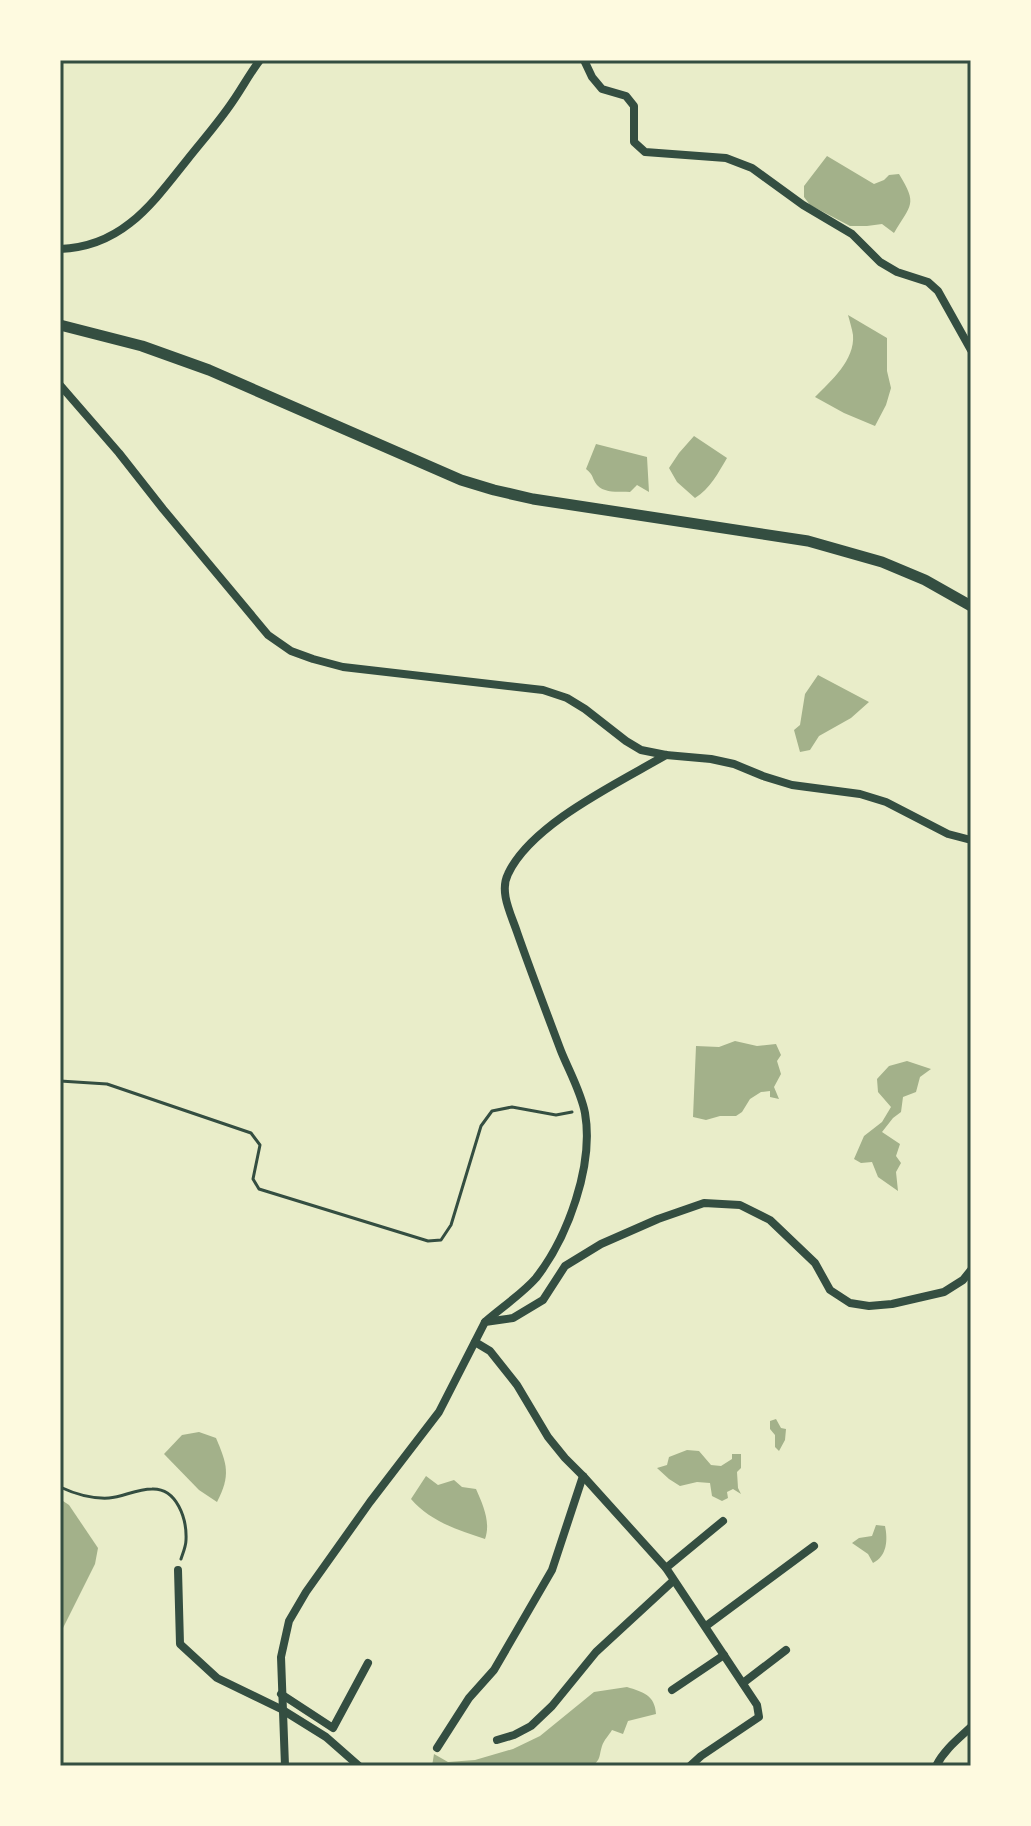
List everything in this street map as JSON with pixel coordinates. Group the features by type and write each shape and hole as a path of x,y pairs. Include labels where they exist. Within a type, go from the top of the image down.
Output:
{"street":[{"path":"60,249 105,240 126,227 152,203 231,104 260,60"},
{"path":"584,60 602,89 626,96 634,106 634,142 645,152 726,158 752,168 803,205 852,234 880,262 897,272 928,282 938,291 971,350"},
{"path":"60,325 187,361 461,480 533,499 808,541 882,562 925,580 971,606"},
{"path":"60,385 268,635 291,651 343,667 543,690 567,698 585,709 641,750 711,759 792,785 860,794 886,802 948,834 971,840"},
{"path":"285,1766 281,1657 289,1621 361,1514 439,1412 485,1322 535,1279 559,1242 574,1206 584,1164 584,1109 510,912 505,897 505,877 519,854 560,818 666,755"},
{"path":"485,1322 513,1318 543,1300 565,1266 601,1244 704,1203 740,1205 770,1220 815,1263 830,1290 850,1303 869,1306 892,1304 944,1292 963,1280 971,1270"},
{"path":"475,1342 490,1351 517,1385 548,1437 565,1458 666,1568 757,1705 759,1717 690,1766"},
{"path":"437,1748 469,1698 494,1670 552,1570 583,1476"},
{"path":"666,1568 723,1521"},
{"path":"706,1626 814,1546"},
{"path":"178,1570 180,1644 217,1678 281,1709 326,1737 359,1766"},
{"path":"497,1740 531,1726 552,1706 596,1652 673,1581"},
{"path":"743,1683 786,1650"},
{"path":"672,1690 724,1655"},
{"path":"281,1694 333,1728 368,1663"},
{"path":"936,1766 955,1741 971,1727"}],"path":[{"path":"60,1081 107,1084 251,1133 260,1145 253,1179 259,1189 428,1241 441,1240 451,1225 481,1126 492,1111 512,1107 556,1115 584,1109"},
{"path":"60,1487 87,1497 112,1498 156,1488 171,1494 181,1510 187,1542 178,1570"}],"shaded area":[{"path":"827,156 874,184 889,175 899,174 909,192 910,204 894,233 882,224 850,226 810,205 804,197 804,186"},
{"path":"848,315 887,338 887,371 891,388 875,426 815,397 841,369 850,353 853,335"},
{"path":"694,436 727,458 709,485 695,498 677,482 669,468"},
{"path":"596,444 647,457 649,492 637,485 630,492 600,488 586,469"},
{"path":"818,675 869,702 851,718 819,736 810,750 800,752 794,730 800,725 805,694"},
{"path":"735,1041 757,1046 776,1044 781,1055 777,1061 781,1074 774,1087 779,1099 770,1097 770,1091 761,1092 750,1099 736,1116 706,1120 693,1117 696,1046 719,1047"},
{"path":"907,1061 931,1069 920,1077 916,1092 903,1097 901,1112 882,1132 900,1144 896,1156 901,1163 896,1172 898,1191 878,1177 872,1162 861,1163 854,1159 864,1136 882,1122 891,1107 878,1092 877,1079 889,1066"},
{"path":"776,1419 781,1428 786,1429 779,1451 770,1429 770,1421"},
{"path":"199,1432 216,1438 225,1463 226,1477 217,1502 199,1490 164,1454 182,1435"},
{"path":"687,1450 699,1451 711,1465 721,1466 732,1459 732,1454 741,1454 741,1468 737,1472 741,1494 733,1489 722,1501 712,1496 710,1483 680,1486 657,1468 667,1465 669,1457"},
{"path":"426,1476 438,1485 454,1480 462,1487 476,1489 487,1520 485,1539 435,1519 418,1507 411,1499"},
{"path":"60,1499 69,1505 98,1548 95,1564 60,1634"},
{"path":"876,1525 885,1526 886,1542 884,1552 873,1563 868,1554 852,1543 859,1538 872,1536"},
{"path":"627,1687 651,1698 656,1714 628,1721 623,1734 612,1730 592,1766 432,1766 434,1754 448,1762 475,1760 513,1749 540,1736 594,1692"}]}
